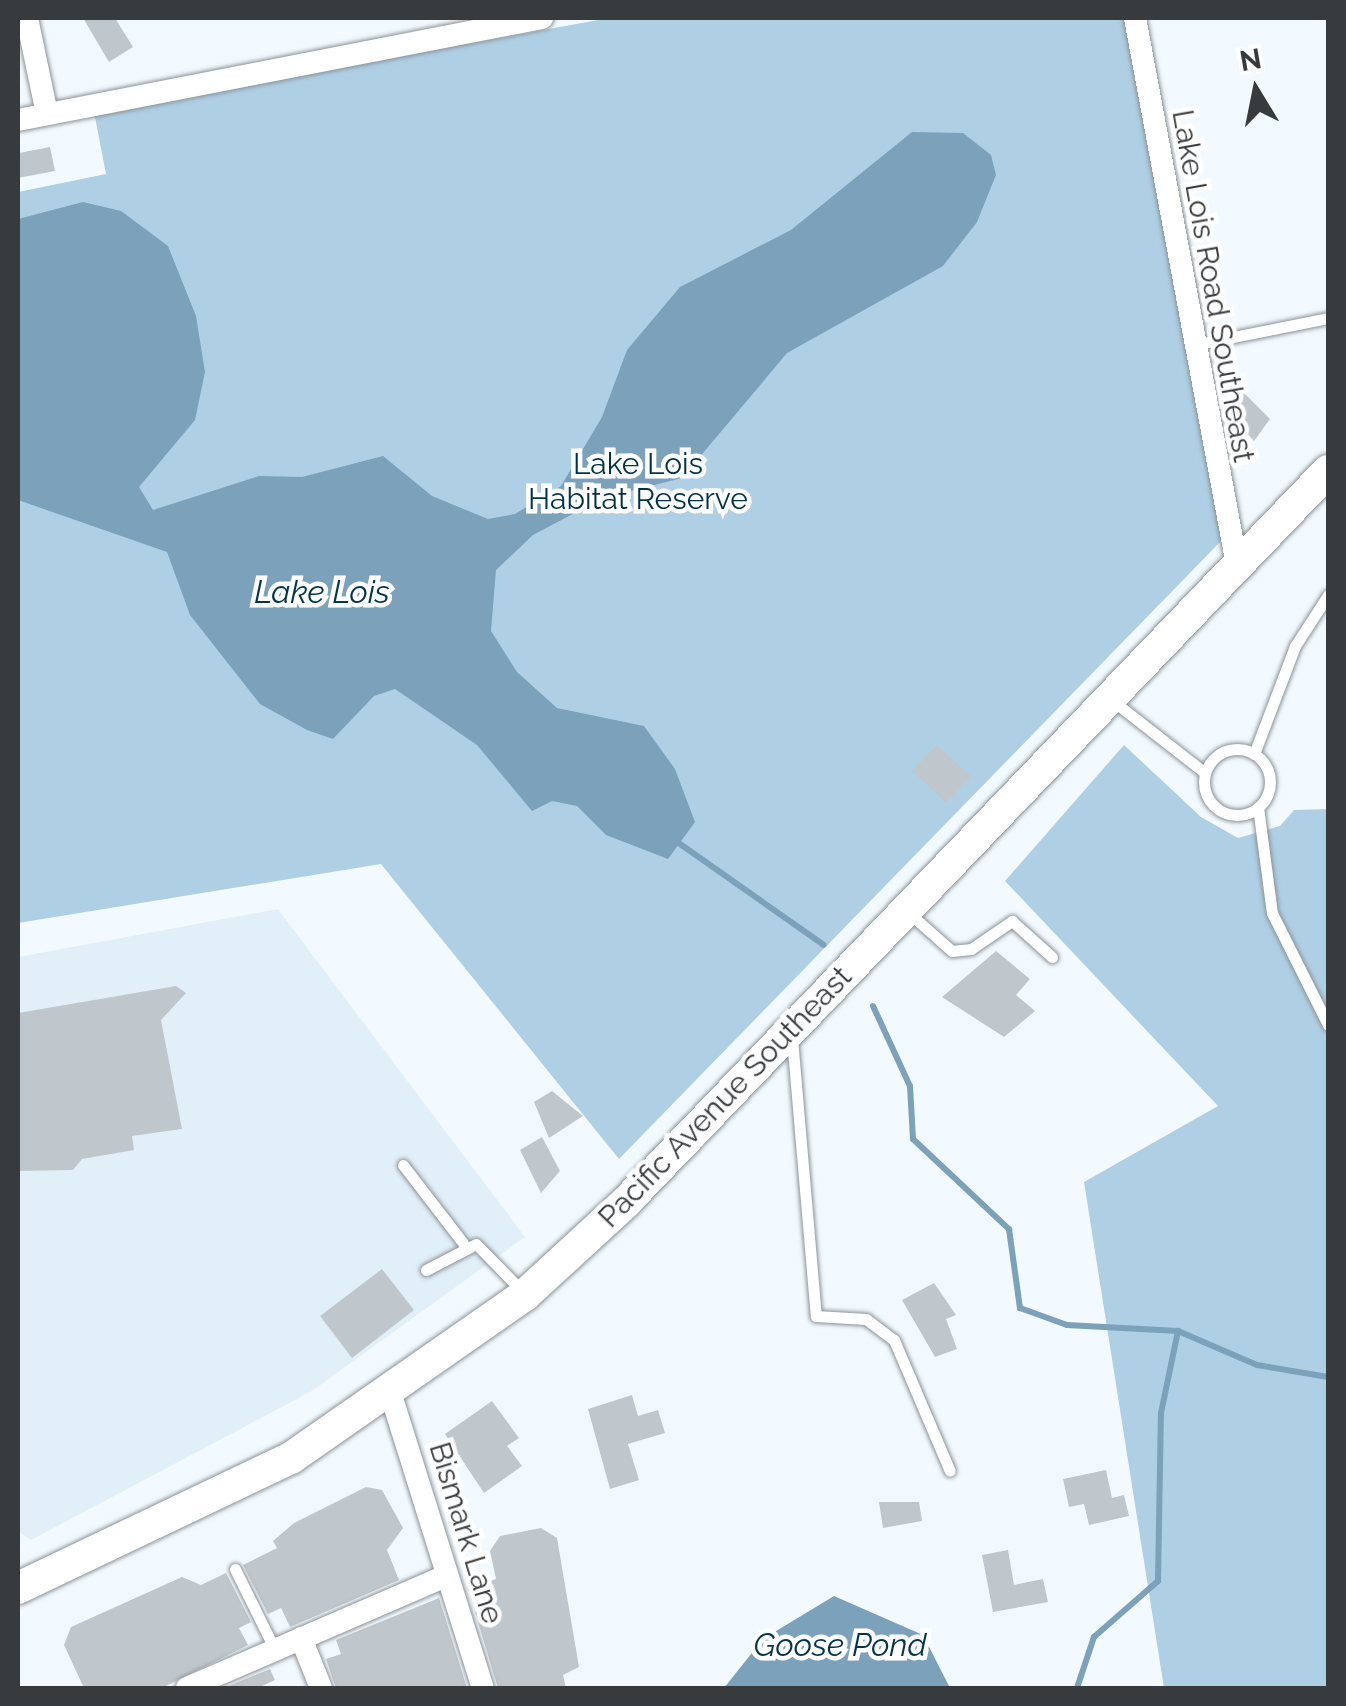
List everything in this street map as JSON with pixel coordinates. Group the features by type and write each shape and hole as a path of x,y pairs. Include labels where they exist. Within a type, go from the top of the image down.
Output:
{"main road":[{"name":"Pacific Avenue Southeast","path":"18,1588 291,1458 391,1395 526,1295 792,1029 1328,471"}],"street":[{"path":"28,18 48,114"},
{"path":"18,120 542,18"},
{"name":"Lake Lois Road Southeast","path":"1135,18 1237,565"},
{"name":"Bismark Lane","path":"391,1395 483,1688"},
{"path":"187,1688 446,1576"},
{"path":"301,1638 321,1688"}],"lane":[{"path":"1193,345 1328,318"},
{"path":"1254,754 1296,646 1328,595"},
{"path":"1110,698 1176,759 1205,773"},
{"path":"1254,754 1222,752 1205,773 1207,796 1222,811 1258,807"},
{"path":"1254,754 1270,780 1258,807 1272,913 1328,1026"},
{"path":"906,910 952,950 971,949 1012,921 1052,956"},
{"path":"792,1029 816,1316 866,1319 894,1340 950,1470"},
{"path":"403,1165 463,1244 493,1255 526,1295"},
{"path":"426,1270 463,1244"},
{"path":"235,1569 274,1650"}],"shaded area":[{"path":"278,909 525,1237 312,1391 31,1540 18,1531 18,957"}],"green space":[{"name":"Lake Lois Habitat Reserve","path":"609,18 1127,18 1224,538 619,1159 381,864 18,923 18,192 106,174 94,112"},
{"path":"1124,745 1201,817 1238,838 1280,826 1294,810 1328,809 1328,1688 1164,1688 1084,1182 1218,1106 1005,881"}],"water":[{"name":"Lake Lois","path":"912,132 963,133 991,155 996,175 977,222 943,266 787,353 682,478 603,498 533,535 496,570 491,631 517,672 557,708 644,726 675,769 695,822 668,859 606,835 577,806 552,801 532,811 477,745 395,689 374,696 333,739 307,730 260,704 190,615 167,552 18,500 18,219 83,202 121,211 168,246 196,316 205,372 195,420 139,487 153,510 259,476 302,477 383,456 432,496 488,519 515,514 561,486 602,417 627,350 680,287 791,230"},
{"name":"Goose Pond","path":"834,1596 923,1635 950,1688 724,1688 763,1639"}],"building":[{"path":"83,18 115,18 133,47 109,62"},
{"path":"50,147 55,171 18,178 19,153"},
{"path":"1242,391 1270,419 1254,441 1224,408"},
{"path":"937,745 971,776 946,803 912,771"},
{"path":"996,951 1030,979 1016,995 1035,1011 1004,1037 942,997"},
{"path":"176,986 186,993 161,1020 182,1129 132,1136 134,1150 82,1159 73,1170 18,1171 18,1013"},
{"path":"552,1091 583,1116 549,1138 534,1102"},
{"path":"542,1137 560,1171 541,1193 520,1150"},
{"path":"382,1269 414,1310 352,1358 320,1316"},
{"path":"934,1283 956,1315 946,1319 957,1349 935,1357 902,1300"},
{"path":"632,1395 638,1416 658,1410 665,1433 628,1444 639,1480 610,1489 588,1409"},
{"path":"492,1401 519,1438 507,1446 522,1466 484,1493 445,1434"},
{"path":"1106,1470 1112,1498 1124,1495 1129,1516 1089,1525 1084,1504 1069,1507 1063,1479"},
{"path":"366,1487 382,1490 403,1528 387,1550 399,1580 290,1627 281,1608 268,1614 243,1565 277,1548 273,1541 294,1523"},
{"path":"879,1502 919,1502 922,1521 883,1528"},
{"path":"541,1528 557,1538 579,1667 563,1675 566,1688 498,1688 468,1589 496,1579 490,1551 500,1536"},
{"path":"1008,1550 1014,1585 1043,1579 1048,1602 993,1612 982,1555"},
{"path":"226,1573 251,1622 239,1628 248,1645 162,1688 84,1688 64,1645 71,1627 182,1577 201,1585"},
{"path":"439,1598 467,1688 336,1688 326,1659 341,1654 336,1640"},
{"path":"270,1669 275,1680 258,1688 226,1687"}],"waterway":[{"path":"673,839 824,945"},
{"path":"873,1006 910,1086 913,1139 1009,1229 1020,1308 1067,1325 1178,1331 1257,1365 1328,1377"},
{"path":"1077,1688 1094,1637 1158,1581 1161,1413 1178,1331"}]}
